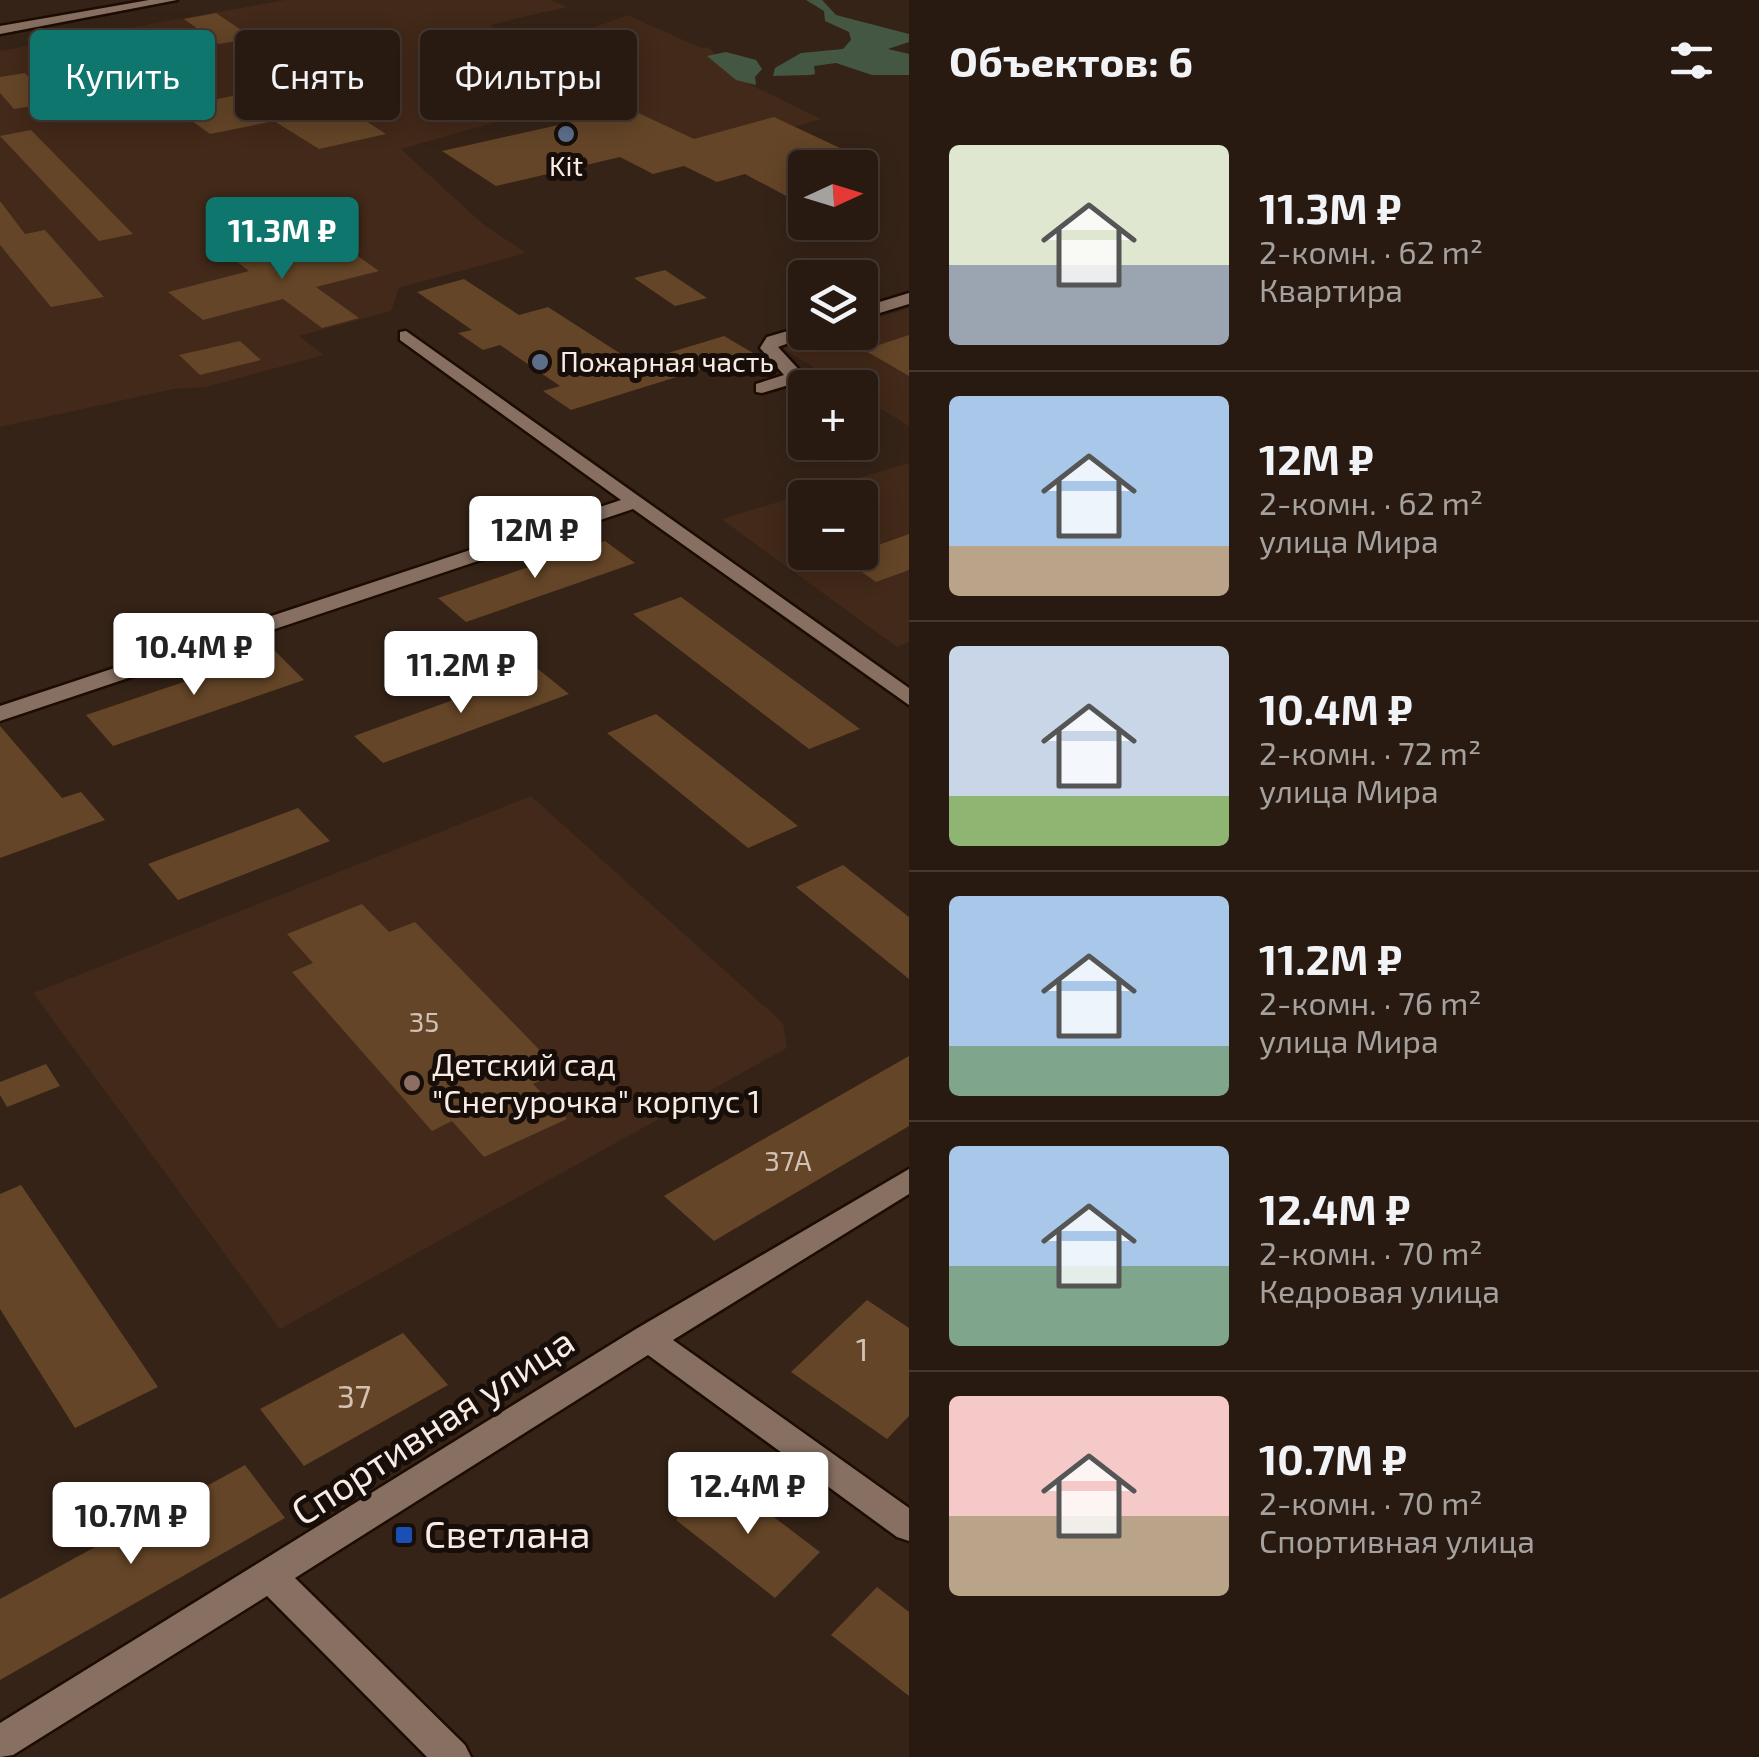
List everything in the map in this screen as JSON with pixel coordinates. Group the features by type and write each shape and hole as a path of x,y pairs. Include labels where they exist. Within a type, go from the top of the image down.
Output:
{"street":[{"path":"0,30 170,0"},
{"path":"878,308 909,298"},
{"path":"406,336 909,698"},
{"path":"762,388 796,376 769,348 773,341 788,336"},
{"path":"0,714 636,501"},
{"name":"Спортивная улица","path":"0,1744 272,1578 647,1338 909,1180"},
{"path":"647,1338 909,1527"},
{"path":"272,1578 452,1757"}],"shaded area":[{"path":"285,0 551,0 567,7 489,25 499,30 420,30 420,120 504,120 401,149 483,224 526,253 399,288 391,311 299,336 324,355 206,387 174,389 0,427 0,51 30,46 30,120 215,120 215,30 117,30"},
{"path":"628,15 701,48 708,47 749,84 821,119 701,153 634,120 637,30 586,30"},
{"path":"909,308 909,426 878,407 878,370 818,370 782,348 878,350 878,318"},
{"path":"909,463 909,642 897,647 791,570 878,570 878,480 852,480"},
{"path":"788,499 788,568 721,519"},
{"name":"Детский сад \"Снегурочка\" корпус 1","path":"531,796 783,1023 787,1048 280,1329 33,993"}],"green space":[{"path":"806,0 822,0 836,15 909,34 909,42 888,49 909,54 909,75 872,75 836,63 814,66 815,74 773,76 775,68 801,53 843,49 851,40 849,32 825,21 824,11"},
{"path":"726,52 756,60 762,69 755,77 756,85 736,80 707,56"}],"building":[{"path":"216,13 241,30 235,30 235,41 219,44 215,41 215,30 199,30 184,19"},
{"path":"25,73 30,79 30,106 14,109 0,93 0,77"},
{"path":"235,95 235,120 364,120 386,134 319,149 274,121 210,134 191,120 215,120 215,99"},
{"path":"637,112 694,139 774,117 840,148 788,150 788,197 745,174 717,182 684,166 653,174 620,157 496,186 442,151 581,120 637,120"},
{"path":"31,130 133,234 99,241 0,136"},
{"path":"0,201 25,234 45,230 104,297 51,307 0,245"},
{"path":"328,235 379,271 316,287 359,318 322,328 283,299 203,320 168,292 249,271 232,258"},
{"path":"665,270 707,298 675,306 634,278"},
{"path":"464,279 519,315 548,307 635,363 724,336 753,353 571,410 543,391 560,386 500,345 483,350 458,333 472,330 417,292"},
{"path":"909,335 909,376 864,350 878,350 878,345"},
{"path":"240,341 261,360 200,375 179,355"},
{"path":"909,534 909,570 876,582 859,570 878,570 878,545"},
{"path":"605,541 635,563 466,622 438,598"},
{"path":"681,597 860,729 809,749 633,614"},
{"path":"275,651 304,680 113,746 86,715"},
{"path":"538,669 569,694 383,763 354,736"},
{"path":"656,714 798,826 748,848 607,733"},
{"path":"0,726 62,798 81,792 105,820 0,858"},
{"path":"298,808 330,841 178,900 148,864"},
{"path":"843,865 909,917 909,979 796,887"},
{"path":"362,904 389,932 415,922 560,1071 533,1084 567,1119 484,1157 452,1121 432,1131 292,972 313,963 287,934"},
{"path":"909,1056 909,1126 714,1241 664,1196"},
{"path":"46,1064 60,1086 7,1107 0,1095 0,1082"},
{"path":"21,1185 158,1387 75,1428 0,1309 0,1194"},
{"path":"867,1300 909,1328 909,1416 887,1439 791,1372"},
{"path":"403,1333 448,1385 304,1466 260,1409"},
{"path":"245,1465 285,1518 0,1680 0,1599"},
{"path":"721,1477 820,1552 775,1598 676,1520"},
{"path":"877,1587 909,1612 909,1696 831,1635"}],"place":[{"name":"Kit","path":"566,134"},
{"name":"Пожарная часть","path":"540,362"},
{"name":"Детский сад \"Снегурочка\" корпус 1","path":"412,1083"},
{"name":"Светлана","path":"404,1535"}]}
